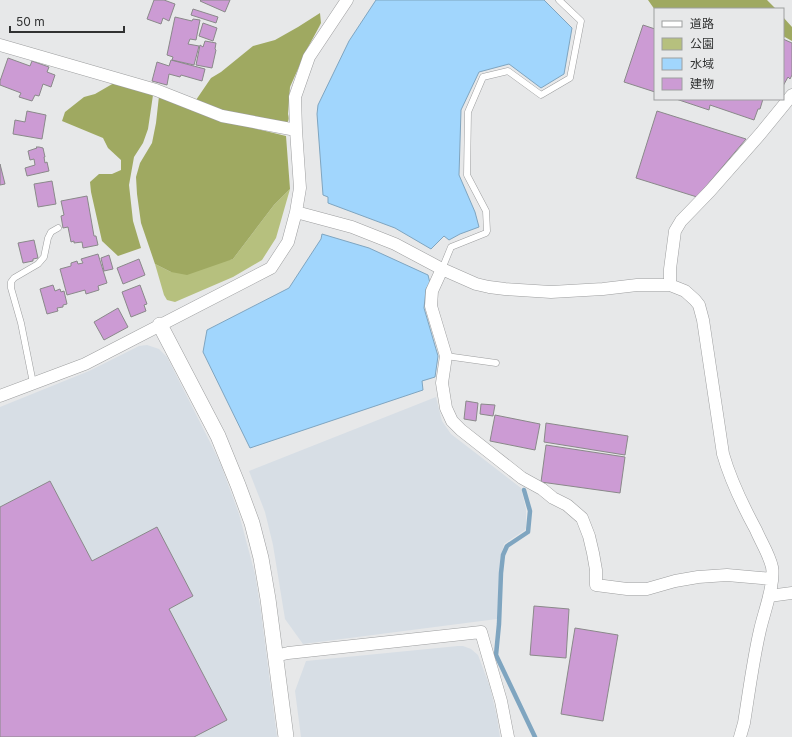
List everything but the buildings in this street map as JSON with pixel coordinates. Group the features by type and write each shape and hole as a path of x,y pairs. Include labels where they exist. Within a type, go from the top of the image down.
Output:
{"street":[{"path":"0,396 85,364 271,268 288,242 296,212 300,188 295,97 309,57 347,0"},
{"path":"0,45 156,90 222,116 296,130"},
{"path":"670,285 670,270 675,231 681,221 716,185 792,95"},
{"path":"296,212 352,227 394,244 442,269 476,284 489,287 551,292 604,289 637,285 670,285 685,291 699,304 728,471 737,494 767,553 772,567 772,579 769,596 760,630 744,723 740,737"},
{"path":"442,269 432,290 431,306 446,356 442,383 446,408 452,421 461,430 522,478 542,489 553,498 567,505 582,518 593,552 596,570 596,585 627,589 647,589 675,581 698,577 727,576 772,579"},
{"path":"160,325 218,436 252,523 261,558 268,599 286,737"},
{"path":"769,596 792,593"},
{"path":"275,656 296,652 481,632 501,701 508,737"}],"lane":[{"path":"442,269 451,247 486,233 487,231 486,211 466,176 468,112 483,76 508,71 541,95 570,78 581,21 560,0"},
{"path":"33,383 21,323 11,288 14,278 38,264 44,257 48,238 51,232 58,228"},
{"path":"446,356 496,363"}],"shaded area":[{"path":"147,345 159,349 167,357 221,465 239,514 255,574 277,737 0,737 0,407 89,371 139,346"},
{"path":"436,397 442,421 451,434 521,488 526,509 526,528 504,544 500,561 497,619 303,644 285,619 273,545 265,512 249,471"},
{"path":"458,646 471,649 478,655 490,687 500,737 301,737 295,691 306,661"}],"green space":[{"path":"648,0 767,0 775,8 654,8"},
{"path":"320,13 321,23 306,51 290,87 289,119 287,123 228,113 196,100 211,78 221,72 253,46 275,40"},
{"path":"784,18 792,27 792,41 784,37"},
{"path":"114,83 153,95 148,129 143,143 134,157 129,185 133,221 141,248 118,256 102,241 90,182 99,174 112,174 121,170 121,160 108,148 103,138 62,121 65,112 84,97 95,94"},
{"path":"159,96 224,121 286,136 290,189 274,205 233,259 187,275 171,272 155,264 141,223 136,177 140,163 152,143"},
{"path":"290,189 276,238 262,260 233,277 175,302 167,300 164,295 155,264 171,272 233,259 274,205"}],"water":[{"path":"376,0 544,0 572,28 564,74 541,88 509,64 479,72 461,110 459,175 475,212 479,227 449,240 444,236 431,249 395,228 328,203 328,197 323,195 317,114 318,105 349,41"},
{"path":"322,234 369,248 428,275 430,283 426,289 424,308 438,356 435,377 422,381 423,390 250,448 203,352 207,330 289,288 321,239"}],"waterway":[{"path":"524,490 530,511 528,532 507,546 503,555 496,655 535,737"}]}
